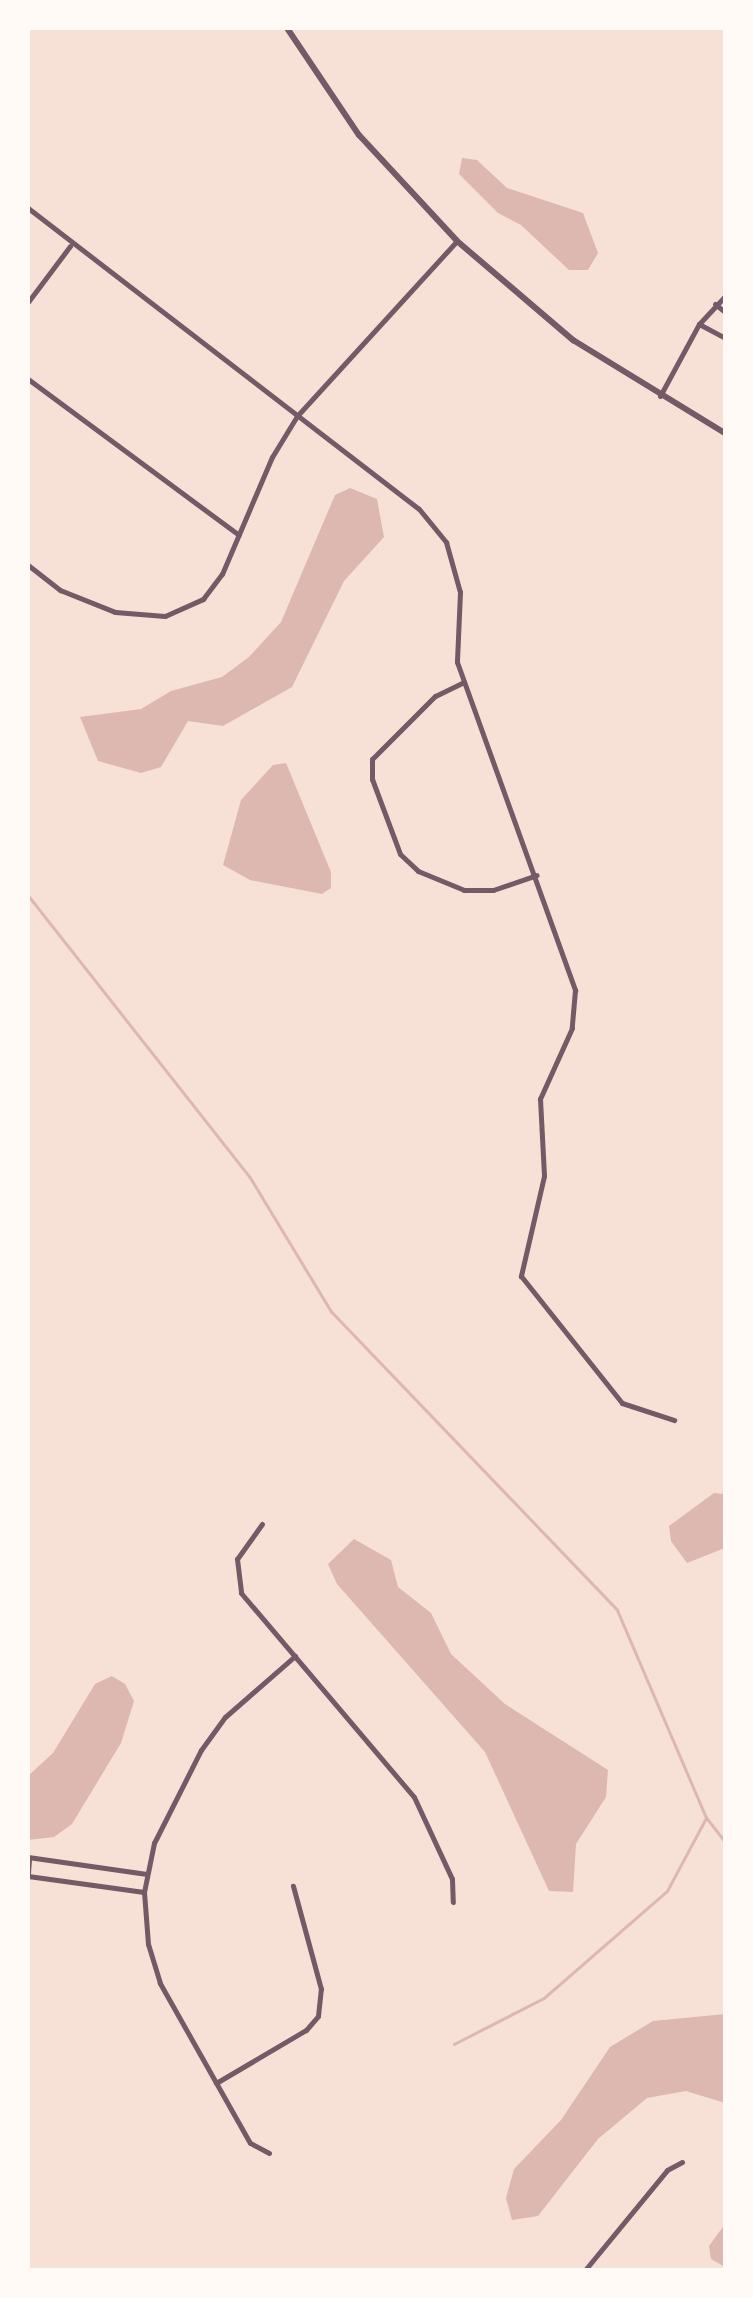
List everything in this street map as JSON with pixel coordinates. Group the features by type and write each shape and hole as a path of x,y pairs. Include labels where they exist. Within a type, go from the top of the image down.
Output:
{"street":[{"path":"287,28 359,135 457,241 573,340 660,396 725,433"},
{"path":"28,208 70,246 419,509 440,533 457,574 455,649 464,682 537,875 576,997 572,1028 540,1098 544,1176 521,1276 622,1403 674,1420"},
{"path":"28,565 96,606 165,616 210,592 298,416 457,241"},
{"path":"28,302 70,246"},
{"path":"660,396 699,324 725,296"},
{"path":"715,304 725,312"},
{"path":"699,324 725,338"},
{"path":"28,379 239,535"},
{"path":"464,682 435,696 376,751 372,779 395,841 410,866 464,890 493,890 537,875"},
{"path":"262,1524 237,1559 237,1585 424,1811 452,1880 453,1902"},
{"path":"269,2153 250,2143 156,1974 144,1892 162,1824 212,1732 295,1656"},
{"path":"144,1892 28,1875 29,1857 147,1874"},
{"path":"216,2083 306,2030 318,2015 321,1989 293,1886"},
{"path":"585,2270 667,2170 682,2162"}],"shaded area":[{"path":"462,158 477,160 507,188 583,213 598,253 588,270 569,270 521,225 498,213 459,174"},
{"path":"350,488 377,499 384,537 344,581 292,687 223,726 188,721 161,767 141,773 98,761 80,717 141,709 171,691 222,677 249,657 281,622 335,495"},
{"path":"286,763 331,872 331,888 322,894 250,880 223,865 241,800 273,765"},
{"path":"714,1493 725,1494 725,1548 687,1563 671,1541 669,1526"},
{"path":"354,1539 391,1560 398,1587 431,1613 451,1654 505,1704 608,1770 606,1797 576,1844 573,1892 549,1891 485,1752 337,1584 328,1564"},
{"path":"112,1676 125,1684 134,1701 121,1743 72,1824 54,1837 28,1840 28,1776 53,1753 95,1684"},
{"path":"725,2014 725,2103 686,2091 647,2098 598,2139 538,2216 512,2220 506,2198 514,2169 561,2120 610,2047 653,2021"},
{"path":"725,2224 725,2267 711,2259 709,2246"}],"waterway":[{"path":"28,895 250,1177 331,1311 617,1609 706,1817 725,1841"},
{"path":"454,2044 544,1998 667,1891 706,1818"}]}
